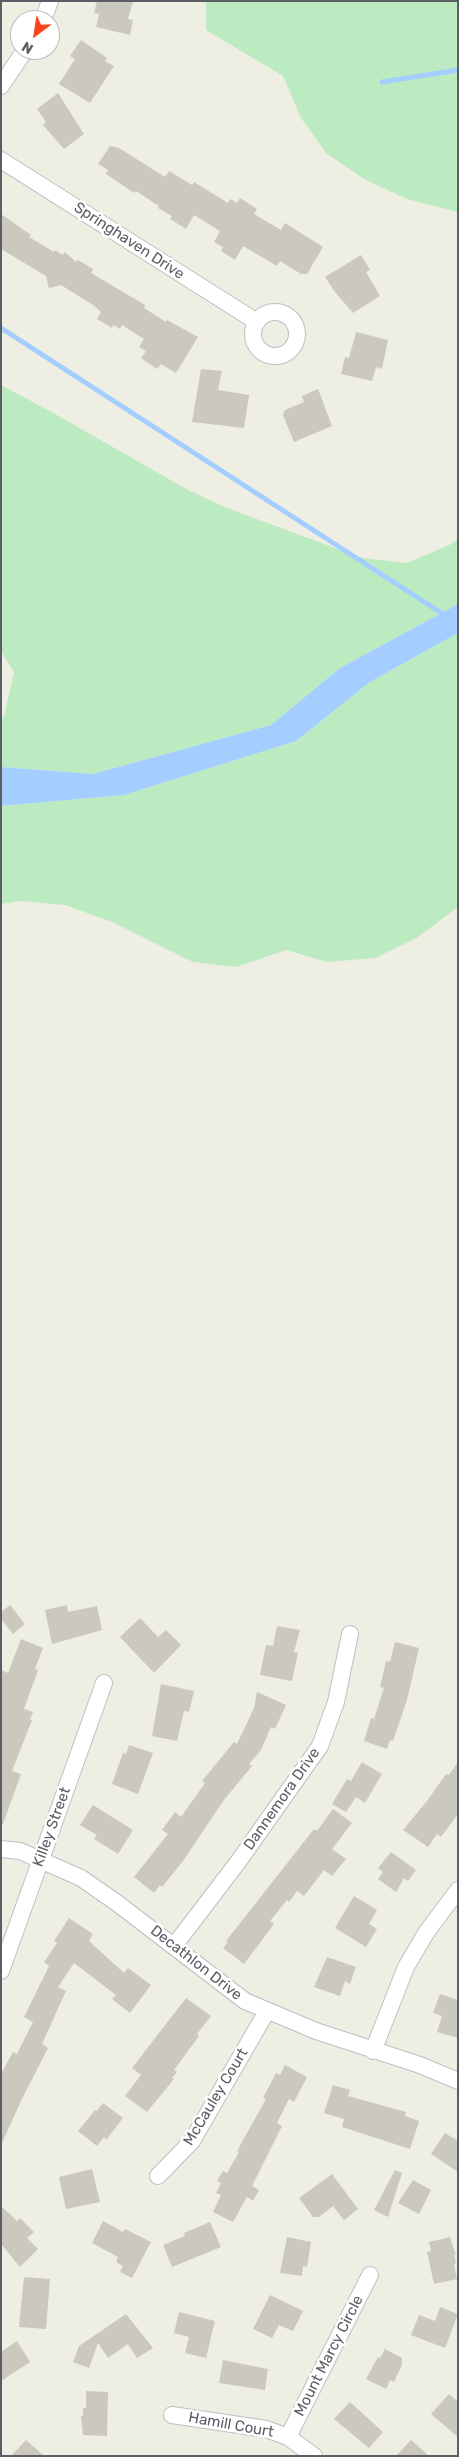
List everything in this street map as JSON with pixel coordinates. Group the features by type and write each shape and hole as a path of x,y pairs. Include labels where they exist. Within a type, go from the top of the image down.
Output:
{"street":[{"path":"1,86 18,60"},
{"name":"Springhaven Drive","path":"1,160 257,322"},
{"name":"Dannemora Drive","path":"174,1946 260,1832 320,1746 336,1702 350,1634"},
{"name":"Killey Street","path":"1,1971 39,1860 104,1683"},
{"name":"Decathlon Drive","path":"1,1849 20,1851 81,1878 245,2001 373,2051 420,2064 458,2081"},
{"path":"373,2051 406,1967 426,1933 458,1890"},
{"name":"McCauley Court","path":"158,2176 192,2141 268,2011"},
{"name":"Mount Marcy Circle","path":"288,2437 370,2275"},
{"name":"Hamill Court","path":"172,2415 266,2429 288,2437 314,2456"}],"green space":[{"path":"206,1 458,1 458,212 407,199 364,179 326,153 301,118 283,76 206,30"},
{"path":"1,385 186,489 227,508 362,558 407,563 449,545 458,539 458,604 340,668 271,725 93,774 1,767 1,719 4,717 14,672 1,651"},
{"path":"458,633 458,907 415,939 375,958 327,962 286,950 236,967 193,962 112,922 65,905 22,901 1,904 1,806 124,795 296,741 370,682"}],"water":[{"path":"458,604 458,633 370,682 296,741 124,795 1,806 1,767 93,774 271,725 340,668"}],"building":[{"path":"97,1 133,1 128,19 133,20 130,35 96,27 99,14 94,13"},
{"path":"81,40 107,58 105,61 114,66 90,103 59,84 75,59 70,56"},
{"path":"58,93 84,134 64,149 43,125 46,122 37,109"},
{"path":"110,146 119,148 165,177 169,171 192,185 194,182 228,203 230,199 237,203 240,198 257,209 254,214 281,230 285,223 323,247 307,274 301,274 280,261 277,266 243,246 235,260 221,251 223,247 214,242 220,231 194,215 186,229 170,219 172,216 158,208 159,206 136,191 134,193 106,174 108,170 98,164"},
{"path":"1,214 31,235 29,237 54,252 55,250 63,255 65,252 76,262 78,260 93,269 91,273 145,305 144,308 166,322 167,320 198,337 176,373 161,364 157,369 141,358 146,351 139,347 144,339 122,325 120,329 113,325 112,328 97,319 101,312 93,305 61,285 49,288 46,276 1,249"},
{"path":"361,255 370,270 366,272 380,296 353,313 325,277"},
{"path":"356,332 388,340 382,369 376,367 372,381 341,374 345,357 349,358"},
{"path":"201,369 222,371 218,390 249,395 244,428 192,422"},
{"path":"318,389 332,426 294,442 283,415 285,410 304,402 302,396"},
{"path":"10,1605 25,1624 13,1634 1,1619 1,1612"},
{"path":"67,1605 68,1612 97,1606 102,1630 52,1644 45,1610"},
{"path":"140,1618 158,1637 166,1630 181,1645 154,1673 120,1637"},
{"path":"277,1626 300,1630 294,1652 298,1653 292,1681 260,1675 266,1645 273,1646"},
{"path":"21,1639 43,1648 35,1669 38,1670 24,1709 33,1712 30,1719 32,1720 12,1771 21,1774 3,1824 1,1824 1,1670 8,1673"},
{"path":"395,1642 419,1648 407,1700 393,1741 390,1740 387,1749 364,1741 371,1718 374,1719 384,1688 380,1687 386,1661 390,1662"},
{"path":"161,1684 194,1691 189,1712 184,1711 177,1741 152,1736"},
{"path":"257,1692 286,1705 275,1729 271,1727 261,1750 249,1764 252,1766 224,1800 183,1861 162,1887 160,1885 154,1893 134,1877 168,1834 162,1830 175,1812 181,1817 205,1783 202,1781 234,1742 237,1744 254,1708"},
{"path":"129,1745 153,1753 138,1794 112,1784 123,1753 126,1754"},
{"path":"362,1762 382,1774 365,1803 356,1797 346,1812 332,1804 347,1779 351,1781"},
{"path":"458,1762 458,1814 441,1837 437,1834 428,1847 403,1830 446,1774 449,1775"},
{"path":"93,1805 133,1830 118,1854 94,1839 97,1835 80,1825"},
{"path":"333,1809 352,1823 332,1849 346,1859 332,1876 324,1870 304,1896 297,1891 289,1902 287,1900 270,1921 274,1924 244,1964 223,1948 228,1942 226,1941 314,1829 317,1831"},
{"path":"391,1852 416,1870 408,1881 404,1878 396,1892 378,1879 383,1872 378,1868"},
{"path":"354,1896 377,1910 369,1924 377,1929 366,1947 335,1928"},
{"path":"69,1918 93,1934 89,1941 124,1973 128,1968 151,1985 130,2013 112,1999 116,1995 74,1963 58,1987 66,1991 42,2044 48,2048 1,2145 1,2074 13,2052 17,2054 33,2022 24,2017 49,1966 44,1962 57,1943 54,1941"},
{"path":"327,1957 356,1967 350,1984 345,1981 340,1996 314,1987"},
{"path":"440,1994 458,2000 458,2038 437,2032 442,2016 433,2013"},
{"path":"186,1998 211,2016 174,2070 177,2072 172,2078 174,2079 147,2112 125,2096 141,2075 132,2068"},
{"path":"285,2065 307,2077 294,2102 289,2099 277,2123 282,2126 252,2186 259,2190 253,2201 247,2197 233,2222 213,2212 221,2195 216,2193 221,2183 217,2181 223,2171 227,2173 266,2099 263,2098 276,2073 280,2075"},
{"path":"333,2085 350,2090 348,2096 406,2112 405,2116 419,2121 410,2149 342,2127 344,2119 324,2113"},
{"path":"103,2103 123,2118 106,2140 104,2137 97,2146 78,2131"},
{"path":"445,2133 458,2141 458,2172 431,2154"},
{"path":"92,2169 100,2202 66,2209 59,2177"},
{"path":"395,2170 402,2173 388,2217 374,2210"},
{"path":"332,2174 358,2209 344,2220 333,2206 319,2217 313,2217 299,2198"},
{"path":"413,2180 431,2190 419,2214 398,2203"},
{"path":"1,2206 17,2221 20,2218 34,2232 27,2238 38,2249 20,2267 1,2244"},
{"path":"103,2221 123,2232 125,2229 151,2242 132,2278 120,2272 123,2266 116,2262 118,2257 92,2243"},
{"path":"210,2222 221,2247 172,2267 163,2245 185,2236 184,2233"},
{"path":"287,2237 311,2242 307,2267 303,2266 302,2276 280,2273"},
{"path":"450,2237 456,2255 454,2255 456,2263 454,2264 457,2279 434,2284 427,2252 431,2251 429,2242"},
{"path":"24,2277 50,2279 46,2329 19,2327"},
{"path":"270,2295 303,2311 293,2331 279,2325 272,2338 253,2329"},
{"path":"440,2307 458,2314 445,2348 411,2335 419,2315 435,2321"},
{"path":"179,2312 215,2321 206,2358 185,2353 189,2337 174,2333"},
{"path":"126,2314 153,2348 137,2358 128,2344 108,2358 98,2343 89,2368 73,2362 79,2346"},
{"path":"17,2341 30,2362 1,2381 1,2352"},
{"path":"385,2349 402,2358 402,2365 394,2382 390,2380 386,2389 366,2379 378,2357 380,2358"},
{"path":"223,2360 268,2369 265,2390 219,2383"},
{"path":"86,2391 108,2392 107,2436 83,2435 81,2416 83,2416 83,2408 86,2408"},
{"path":"449,2394 458,2402 458,2437 431,2414"},
{"path":"350,2402 383,2432 369,2448 334,2419"},
{"path":"26,2440 44,2456 11,2456"},
{"path":"411,2440 429,2456 396,2456"}],"waterway":[{"path":"382,82 458,70"},
{"path":"1,328 446,616"}]}
